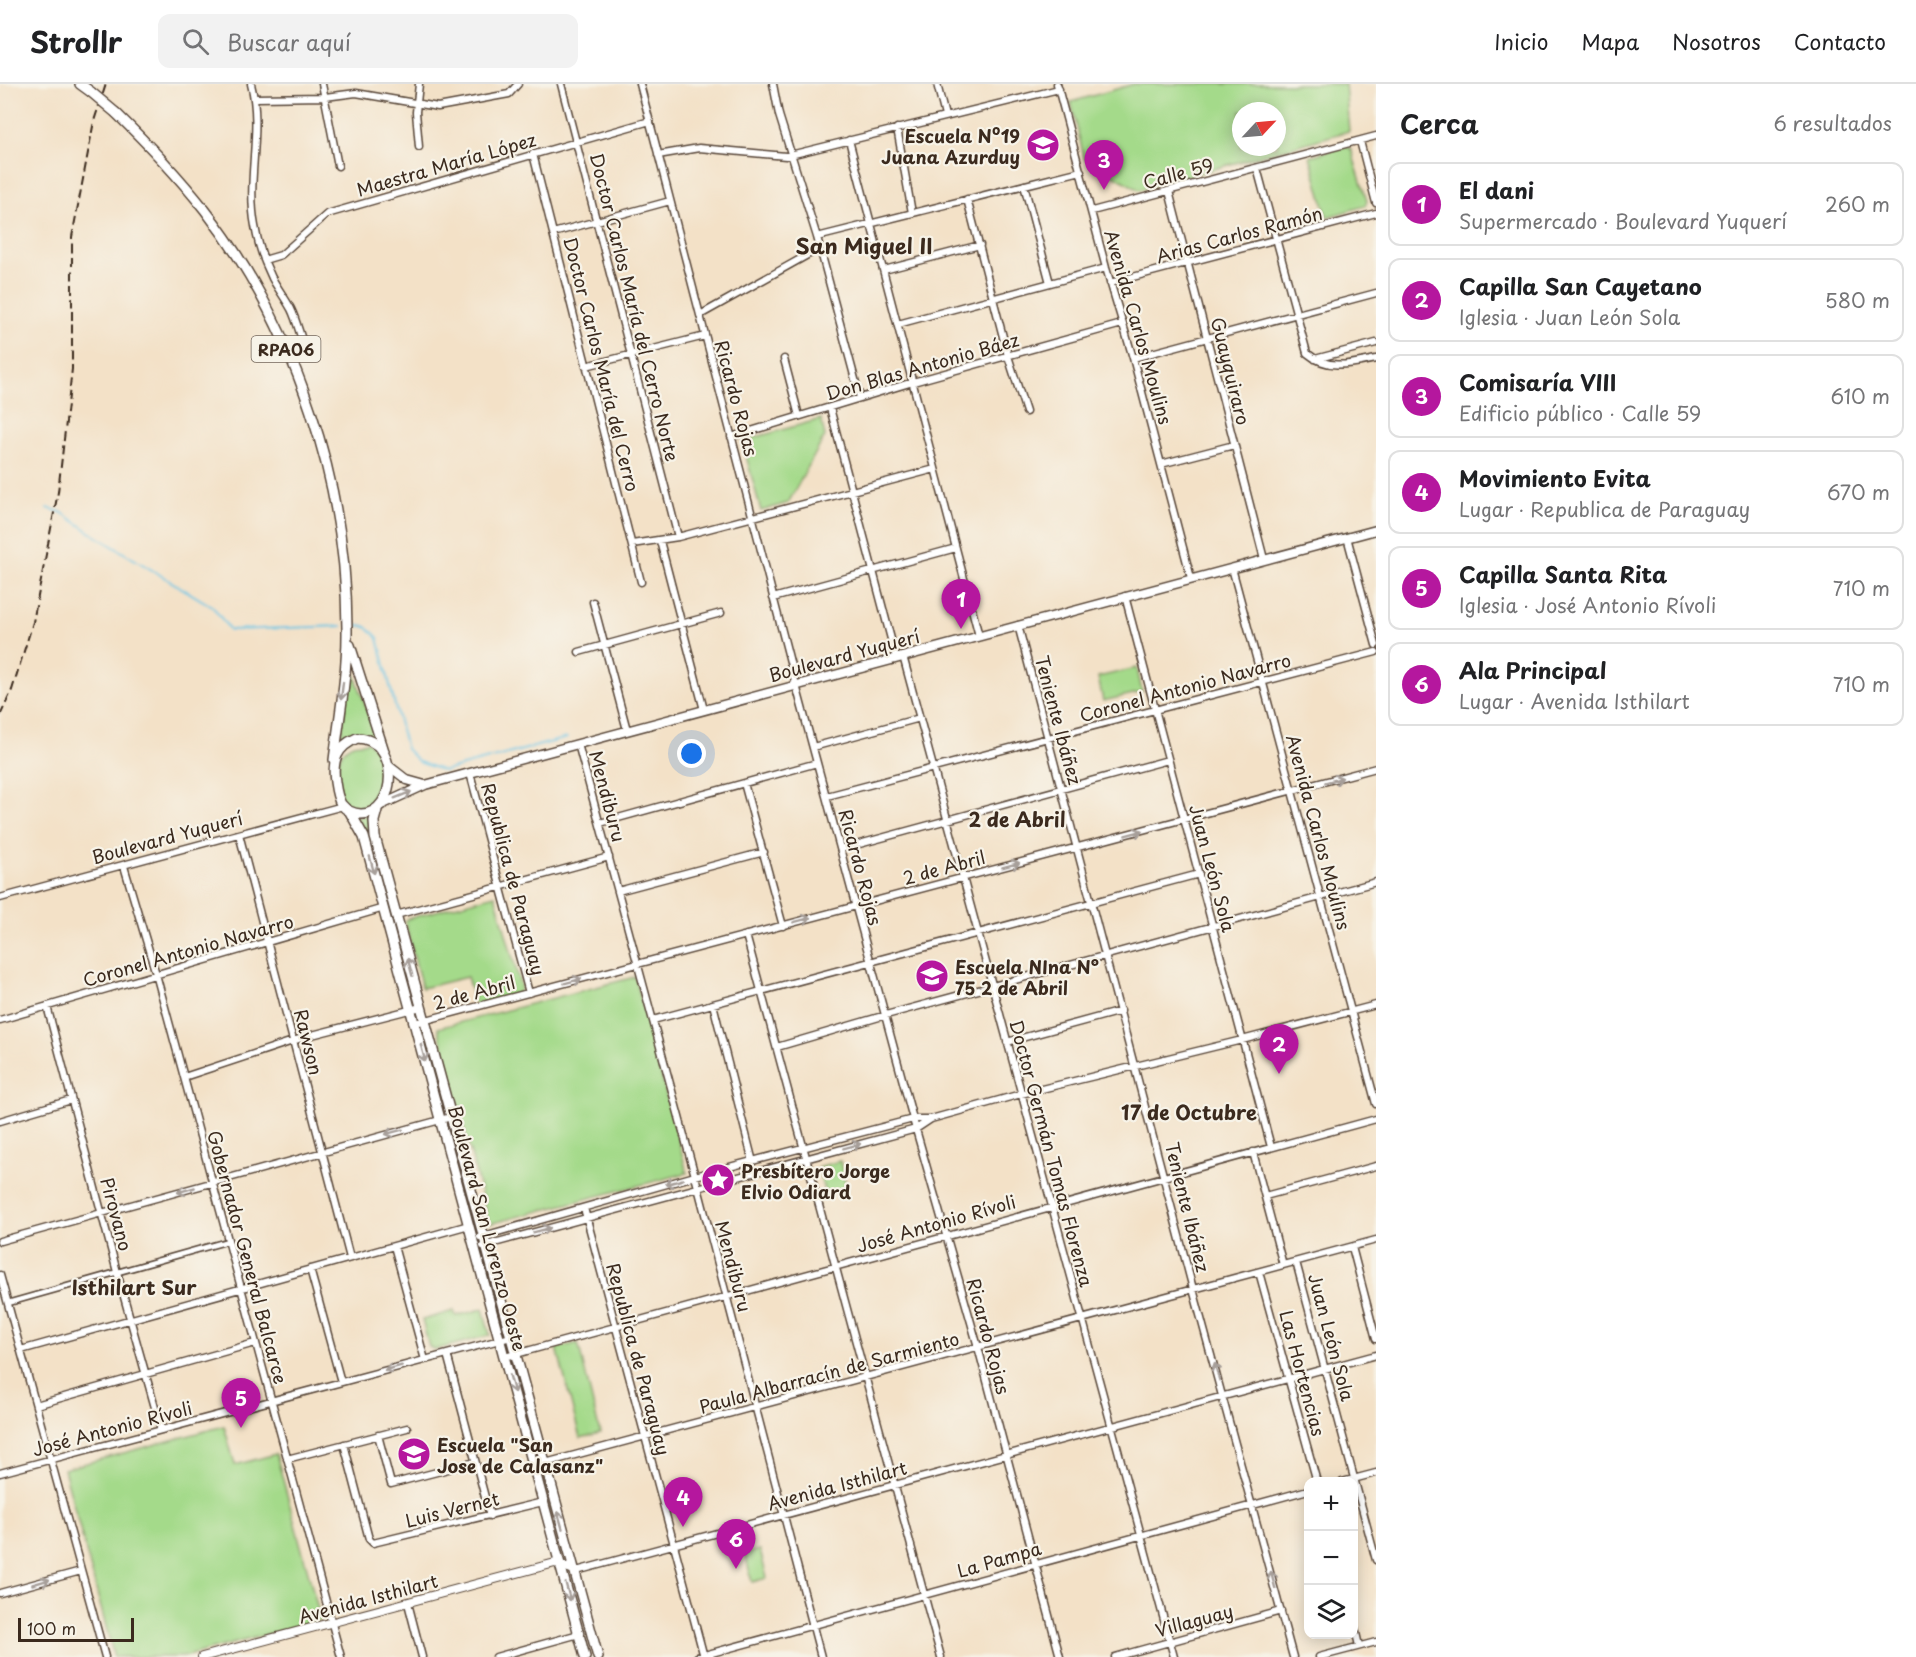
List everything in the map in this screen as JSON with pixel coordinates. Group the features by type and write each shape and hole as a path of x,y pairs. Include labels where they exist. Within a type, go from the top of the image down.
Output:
{"main road":[{"name":"RPA06","path":"80,84 116,113 176,175 206,211 231,247 277,326 293,364 312,416 337,517 347,633 353,660 389,766 388,784 379,808"},
{"name":"Boulevard Yuquerí","path":"379,808 425,785 1376,530"},
{"name":"RPA06","path":"346,809 338,798 334,760 347,633"},
{"path":"334,760 339,750 347,742 357,738 367,738 384,751"},
{"path":"389,766 407,780 425,785"},
{"path":"346,809 363,814 379,808"},
{"name":"Boulevard San Lorenzo Oeste","path":"379,808 374,821 375,837 396,915 416,1008"},
{"name":"Boulevard San Lorenzo Oeste","path":"346,809 364,837 416,1008 480,1242 511,1337 597,1657"},
{"name":"Boulevard San Lorenzo Oeste","path":"446,1118 469,1225 480,1242 500,1340 585,1657"}],"street":[{"path":"251,84 255,98 252,202 255,227 264,260 292,312 305,348 305,354 293,364"},
{"path":"322,84 338,166"},
{"path":"419,84 416,112 419,147"},
{"path":"255,98 325,97 356,93 438,107 509,94 518,84"},
{"name":"Doctor Carlos María del Cerro Norte","path":"561,84 678,537"},
{"name":"Ricardo Rojas","path":"640,84 796,685 913,1119 978,1347 1060,1657"},
{"path":"773,84 779,115 817,237 860,398"},
{"path":"937,84 945,116"},
{"path":"658,155 699,148 786,156 1058,87"},
{"name":"Avenida Carlos Moulins","path":"1058,87 1191,578"},
{"name":"Maestra María López","path":"264,260 280,255 327,214 650,121"},
{"path":"897,128 912,213"},
{"name":"Calle 59","path":"1092,211 1376,136"},
{"path":"849,140 979,636"},
{"path":"1360,141 1376,203"},
{"name":"Doctor Carlos María del Cerro","path":"533,154 641,582"},
{"path":"1257,168 1306,353 1314,360 1330,365 1345,365 1376,359"},
{"path":"817,237 1081,171"},
{"path":"1024,184 1050,283"},
{"name":"Guayquiraro","path":"1169,191 1264,559"},
{"path":"967,199 1008,356 1026,412"},
{"path":"553,232 670,201"},
{"name":"Arias Carlos Ramón","path":"1110,283 1376,213"},
{"path":"884,270 980,245"},
{"path":"700,315 820,248"},
{"path":"898,324 1106,268"},
{"path":"1133,358 1376,293"},
{"name":"Don Blas Antonio Báez","path":"731,437 913,382 1122,324"},
{"path":"586,366 705,336"},
{"path":"1314,360 1376,343"},
{"path":"784,359 799,417"},
{"name":"Doctor Germán Tomas Florenza","path":"830,408 872,571 934,768 1174,1657"},
{"path":"1161,464 1234,445"},
{"path":"632,544 678,537 935,469"},
{"path":"1347,537 1376,645"},
{"path":"660,540 704,710"},
{"path":"773,598 956,548"},
{"name":"Avenida Carlos Moulins","path":"1232,568 1376,1104"},
{"name":"Juan León Sola","path":"1125,597 1271,1146"},
{"path":"593,602 627,730"},
{"path":"579,652 721,613"},
{"name":"Teniente Ibáñez","path":"1018,625 1165,1175 1193,1289 1293,1657"},
{"name":"Coronel Antonio Navarro","path":"827,796 1376,652"},
{"path":"813,747 920,718"},
{"name":"Mendiburu","path":"578,744 727,1296 821,1657"},
{"path":"841,849 1168,760"},
{"path":"600,823 817,763"},
{"name":"2 de Abril","path":"420,1022 1376,768"},
{"name":"Republica de Paraguay","path":"470,773 529,993"},
{"path":"744,783 783,926"},
{"name":"Boulevard Yuquerí","path":"0,898 239,834 346,809"},
{"name":"Rawson","path":"239,834 350,1258"},
{"path":"618,891 764,852"},
{"path":"396,915 609,857"},
{"name":"Gobernador General Balcarce","path":"124,866 156,974 340,1657"},
{"path":"652,1020 1199,874"},
{"path":"777,1047 886,1015 1376,882"},
{"name":"Coronel Antonio Navarro","path":"0,1020 384,908"},
{"path":"746,936 941,1657"},
{"path":"713,1004 753,1162"},
{"path":"480,1242 584,1208 695,1176 913,1119 931,1119 1021,1094 1376,1005"},
{"name":"Pirovano","path":"47,1006 101,1214 161,1429"},
{"name":"2 de Abril","path":"184,1077 293,1042 416,1008"},
{"path":"1007,1042 1121,1011"},
{"path":"0,1121 71,1100"},
{"path":"0,1241 446,1118"},
{"path":"480,1242 586,1218 916,1129 931,1119"},
{"name":"José Antonio Rívoli","path":"505,1357 1376,1119"},
{"name":"Juan León Sola","path":"1252,1152 1283,1265"},
{"path":"1265,1196 1376,1166"},
{"name":"Republica de Paraguay","path":"584,1208 702,1656"},
{"path":"21,1350 469,1225"},
{"name":"Paula Albarracín de Sarmiento","path":"534,1466 1376,1240"},
{"path":"8,1303 228,1241"},
{"path":"394,1246 425,1360"},
{"path":"1352,1247 1376,1339"},
{"name":"Juan León Sola","path":"1296,1262 1354,1477"},
{"path":"310,1269 341,1382"},
{"name":"Las Hortencias","path":"1259,1272 1316,1477"},
{"path":"0,1275 105,1657"},
{"name":"José Antonio Rívoli","path":"0,1473 511,1337"},
{"path":"36,1405 255,1343"},
{"path":"447,1354 490,1516"},
{"name":"Avenida Isthilart","path":"574,1570 1376,1356"},
{"path":"287,1459 407,1428"},
{"path":"378,1435 391,1484 475,1462"},
{"name":"Luis Vernet","path":"344,1444 369,1539 375,1543 543,1502"},
{"path":"1358,1477 1376,1473"},
{"name":"La Pampa","path":"702,1656 1304,1492"},
{"name":"Juan León Sola","path":"1358,1493 1376,1560"},
{"name":"Avenida Isthilart","path":"202,1657 233,1653 331,1623 555,1563 560,1564"},
{"path":"560,1564 574,1570"},
{"path":"0,1593 81,1571"},
{"path":"408,1603 422,1657"},
{"name":"Villaguay","path":"1115,1657 1281,1611"},
{"path":"496,1657 579,1634"},
{"path":"1357,1639 1359,1646"},
{"path":"1319,1657 1376,1642"}],"green space":[{"path":"1134,84 1345,84 1349,131 1286,149 1286,102 1232,102 1232,156 1260,156 1139,190 1084,158 1071,102"},
{"path":"1346,146 1351,149 1367,201 1365,206 1327,217 1310,156"},
{"path":"821,419 825,436 788,503 761,511 742,441"},
{"path":"1137,668 1142,692 1103,701 1098,677"},
{"path":"349,672 354,672 376,736 374,738 362,735 341,741"},
{"path":"368,742 381,755 383,781 379,798 369,807 362,808 342,802 337,770 341,754 346,748 353,744"},
{"path":"371,815 369,823 378,868 362,826 356,817"},
{"path":"495,895 521,987 519,994 475,1005 467,977 422,988 405,922 407,919"},
{"path":"635,977 687,1173 489,1224 438,1028"},
{"path":"840,1161 847,1189 825,1195 818,1167"},
{"path":"483,1309 490,1335 435,1350 429,1347 422,1320 454,1311 456,1316"},
{"path":"578,1343 600,1433 580,1438 557,1348"},
{"path":"224,1426 235,1465 276,1454 321,1620 183,1657 114,1657 64,1469"},
{"path":"760,1550 767,1578 752,1582 745,1554"}],"waterway":[{"path":"47,508 61,512 96,536 213,607 230,630 342,626"},
{"path":"355,625 371,630 378,638 406,749 419,762 444,771 567,738"}],"railway":[{"path":"0,716 12,690 33,622 58,492 72,369 72,237 94,121 106,84"}],"place":[{"name":"Escuela Nº19 Juana Azurduy","path":"1043,145"},
{"name":"Comisaría VIII","path":"1104,190"},
{"name":"El dani","path":"961,629"},
{"name":"Escuela NIna N° 75 2 de Abril","path":"932,976"},
{"name":"Capilla San Cayetano","path":"1279,1074"},
{"name":"Presbítero Jorge Elvio Odiard","path":"718,1180"},
{"name":"Capilla Santa Rita","path":"241,1428"},
{"name":"Escuela \"San Jose de Calasanz\"","path":"414,1454"},
{"name":"Movimiento Evita","path":"683,1527"},
{"name":"Ala Principal","path":"736,1569"}],"district":[{"name":"San Miguel II","path":"864,245"},
{"name":"2 de Abril","path":"1017,819"},
{"name":"17 de Octubre","path":"1189,1112"},
{"name":"Isthilart Sur","path":"134,1287"}]}
